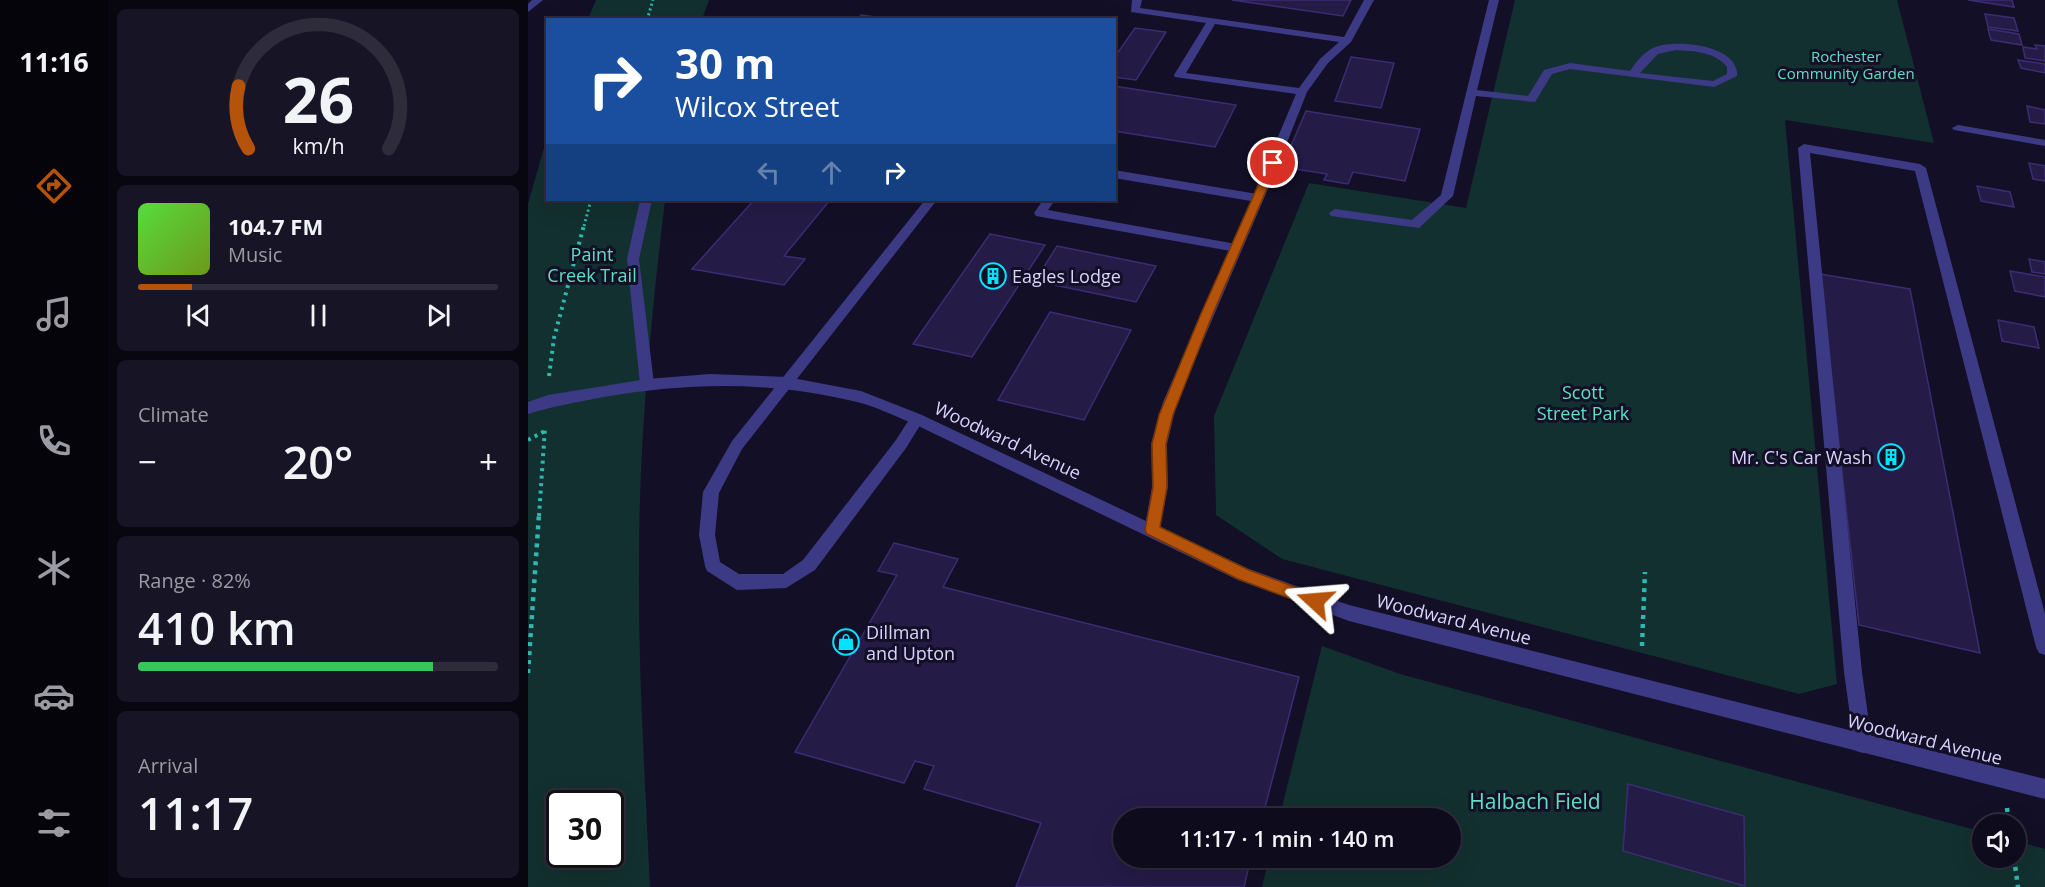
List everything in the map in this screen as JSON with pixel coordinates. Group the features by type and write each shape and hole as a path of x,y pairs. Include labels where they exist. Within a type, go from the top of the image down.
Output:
{"street":[{"path":"528,9 538,0"},
{"path":"1137,0 1134,10 1347,40"},
{"path":"1152,530 1160,487 1159,444 1162,427 1175,391 1302,92 1324,61 1347,40 1368,0"},
{"path":"1335,213 1415,225 1447,195 1494,0"},
{"path":"1212,21 1179,75 1302,92"},
{"path":"1471,92 1531,100 1548,72 1570,66 1633,75 1689,83 1714,84 1732,76 1732,67 1725,58 1710,51 1679,46 1660,48 1644,57 1633,75"},
{"path":"1958,128 2045,143"},
{"path":"1863,744 1853,672 1804,148 1920,168 2045,647"},
{"path":"1116,174 1257,198"},
{"path":"646,201 633,259 647,384"},
{"path":"917,418 901,444 809,565 786,581 737,582 713,566 707,536 711,492 737,445 930,201"},
{"path":"1048,201 1040,213 1236,248"},
{"name":"Woodward Avenue","path":"528,408 548,401 647,384 710,379 787,382 861,397 917,418 1244,575 1349,612 2045,789"}],"path":[{"path":"648,18 653,0"},
{"path":"549,378 554,338 591,201"},
{"path":"528,673 546,425"},
{"path":"528,440 545,431"},
{"path":"1642,646 1645,572"},
{"path":"2015,868 2018,887"}],"green space":[{"path":"596,0 709,0 702,18 588,18"},
{"name":"Scott Street Park","path":"1515,0 1897,0 1934,143 1785,120 1837,684 1799,694 1282,559 1216,515 1214,416 1309,183 1466,208"},
{"name":"Paint Creek Trail","path":"546,141 546,201 665,201 647,380 640,516 641,684 650,887 528,887 528,204"},
{"name":"Halbach Field","path":"1322,646 1400,674 1972,829 1972,868 2026,868 2026,844 2045,849 2045,887 1262,887 1267,868 1461,868 1461,808 1282,808"}],"building":[{"path":"1232,0 1351,0 1343,16"},
{"path":"1968,0 2012,0 2014,7"},
{"path":"1985,14 2014,18 2018,31 1988,27"},
{"path":"861,15 883,18 859,18"},
{"path":"1135,28 1166,32 1136,80 1116,77 1116,55"},
{"path":"1988,29 2019,34 2022,45 1991,40"},
{"path":"2035,45 2045,46 2045,61 2025,58 2023,47 2037,49"},
{"path":"1351,57 1394,63 1381,108 1335,101"},
{"path":"2018,60 2045,64 2045,73 2021,68"},
{"path":"1116,86 1236,105 1215,147 1116,131"},
{"path":"2027,106 2045,110 2045,124 2030,122"},
{"path":"1306,111 1420,129 1405,181 1353,172 1348,184 1324,180 1327,174 1282,167"},
{"path":"2029,163 2045,166 2045,181 2033,179"},
{"path":"1977,186 2010,192 2014,207 1981,201"},
{"path":"753,201 829,201 784,256 805,259 784,285 692,269"},
{"name":"Eagles Lodge","path":"990,234 1045,245 972,357 913,344"},
{"path":"1057,246 1156,266 1136,302 1035,281"},
{"path":"2029,259 2045,262 2045,274 2032,272"},
{"path":"2010,271 2045,277 2045,297 2015,291"},
{"name":"Mr. C's Car Wash","path":"1820,274 1910,289 1980,653 1859,625"},
{"path":"1050,312 1131,330 1084,420 998,400"},
{"path":"1998,320 2034,327 2039,348 2002,341"},
{"path":"894,543 958,559 943,587 1299,677 1265,808 1113,808 1113,868 1249,868 1244,887 1016,887 1041,823 924,789 934,766 915,761 904,783 795,752 897,575 878,571"},
{"path":"1628,784 1744,816 1745,886 1623,851"}],"place":[{"name":"Eagles Lodge","path":"993,276"},
{"name":"Mr. C's Car Wash","path":"1891,457"},
{"name":"Dillman and Upton","path":"846,642"}],"route":[{"path":"1273,163 1170,402 1159,444 1160,487 1152,530 1244,575 1315,601"}],"park label":[{"name":"Rochester Community Garden","path":"1846,64"}]}
